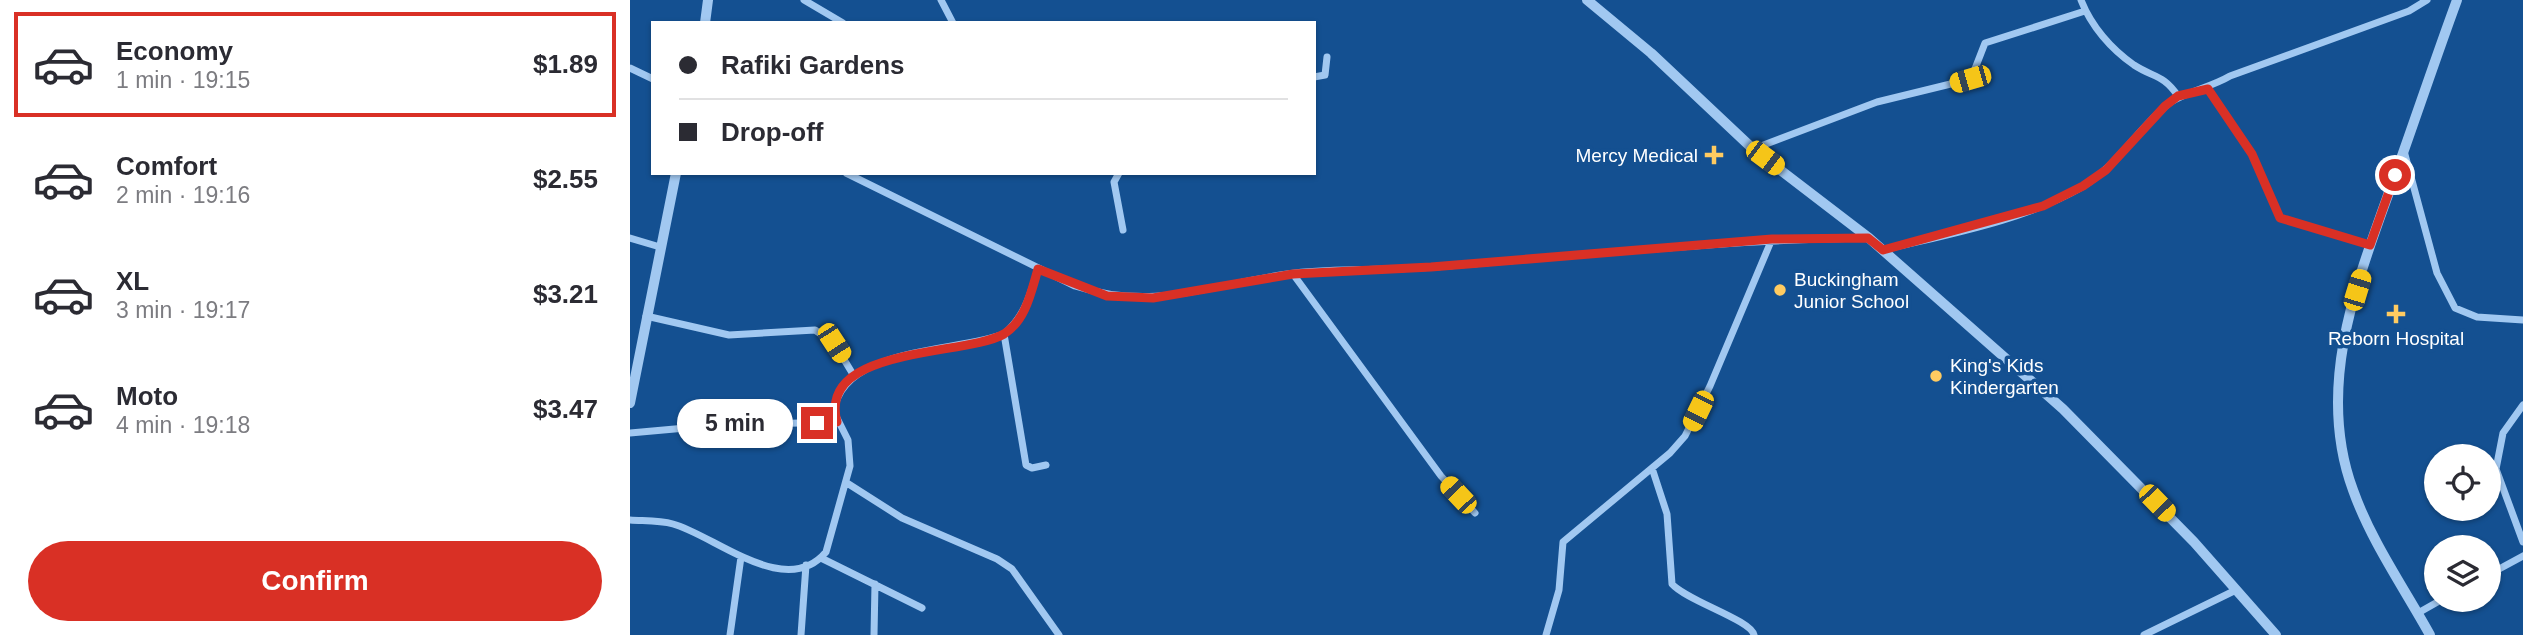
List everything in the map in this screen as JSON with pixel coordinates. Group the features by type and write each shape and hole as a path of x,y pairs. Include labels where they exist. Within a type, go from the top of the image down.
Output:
{"street":[{"path":"705,21 708,0"},
{"path":"804,0 840,21"},
{"path":"941,0 952,21"},
{"path":"1587,0 1651,53 1753,149 1883,250 2063,409 2194,542 2276,635"},
{"path":"2081,0 2098,31 2120,54 2136,66 2161,76 2178,96"},
{"path":"1883,250 2043,206 2083,186 2106,170 2165,106 2178,96 2208,89 2230,76 2409,11 2427,0"},
{"path":"2430,635 2352,488 2342,441 2338,383 2342,342 2370,245 2457,0"},
{"path":"1753,149 1877,103 1970,79 1985,43 2085,11"},
{"path":"1316,76 1326,72 1327,57"},
{"path":"630,68 651,78"},
{"path":"2208,89 2252,154 2280,218 2370,245"},
{"path":"2404,150 2437,273 2455,308 2477,317 2523,320"},
{"path":"630,402 676,175"},
{"path":"850,175 1038,269 1107,296 1153,298 1293,274 1431,267 1772,239 1868,238"},
{"path":"1118,175 1114,182 1123,230"},
{"path":"630,238 660,247"},
{"path":"1545,635 1559,590 1563,542 1652,468 1685,436 1710,386 1772,239"},
{"path":"630,520 672,524 741,558 772,567 795,568 821,558 826,552 850,466 848,440 837,422 835,401 854,376 916,352 1004,334 1016,323 1027,304 1038,269"},
{"path":"1293,274 1441,476 1475,513"},
{"path":"646,316 729,335 815,330 834,343 854,376"},
{"path":"1004,334 1026,465 1032,468 1046,465"},
{"path":"2523,405 2503,433 2496,469 2523,542"},
{"path":"630,433 719,425 837,422"},
{"path":"1652,468 1667,514 1672,584 1696,601 1748,625 1754,635"},
{"path":"847,483 902,518 997,559 1012,569 1059,635"},
{"path":"2501,568 2523,556"},
{"path":"730,635 741,558"},
{"path":"821,558 922,608"},
{"path":"802,635 806,565"},
{"path":"874,635 875,584"},
{"path":"2144,635 2236,590"},
{"path":"2418,613 2424,610"}],"place":[{"name":"Mercy Medical","path":"1714,155"},
{"name":"Buckingham Junior School","path":"1780,290"},
{"name":"Reborn Hospital","path":"2396,314"},
{"name":"King's Kids Kindergarten","path":"1936,376"}],"route":[{"path":"817,423 837,422 835,401 841,390 854,376 866,370 916,352 1004,334 1016,323 1027,304 1038,269 1075,286 1107,296 1153,298 1293,274 1431,267 1512,258 1772,239 1868,238 1883,250 1942,236 2043,206 2083,186 2106,170 2165,106 2178,96 2208,89 2246,143 2276,212 2288,223 2370,245 2395,175"}]}
